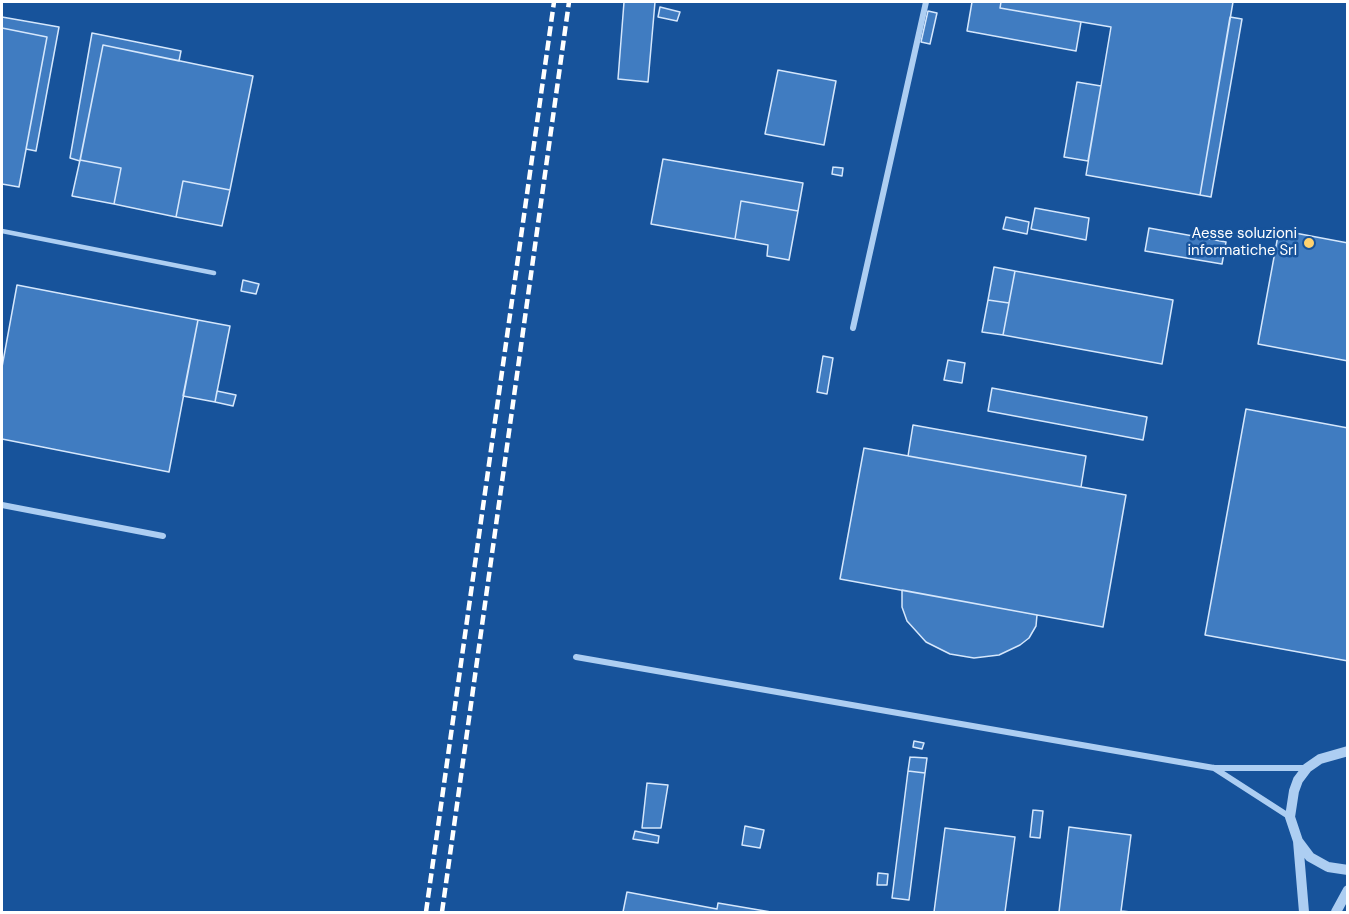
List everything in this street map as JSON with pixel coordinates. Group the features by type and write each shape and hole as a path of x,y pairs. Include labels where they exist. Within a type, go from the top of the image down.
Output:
{"street":[{"path":"853,328 926,2"},
{"path":"2,505 162,536"},
{"path":"576,657 1214,768 1307,768"},
{"path":"1304,912 1298,841 1290,817 1294,791 1298,780 1307,768 1320,759 1347,751"},
{"path":"1214,768 1290,817"},
{"path":"1298,841 1310,857 1328,867 1347,870"},
{"path":"1336,912 1347,890"}],"lane":[{"path":"2,231 214,273"}],"building":[{"path":"624,2 655,2 648,82 618,79"},
{"path":"972,2 1001,2 1000,8 1081,22 1076,51 967,31"},
{"path":"1001,2 1233,2 1200,195 1086,175 1111,27 1000,8"},
{"path":"660,7 680,12 677,21 658,17"},
{"path":"928,11 937,13 930,44 921,42"},
{"path":"2,17 59,27 36,151 26,149 47,37 2,28"},
{"path":"1230,17 1242,19 1211,197 1200,195"},
{"path":"2,28 47,37 19,187 2,184"},
{"path":"92,33 181,51 179,61 103,45 80,161 70,158"},
{"path":"103,45 253,76 230,190 183,181 176,217 114,204 121,168 80,160"},
{"path":"778,70 836,81 824,145 765,134"},
{"path":"1077,82 1101,86 1088,161 1064,157"},
{"path":"663,159 803,183 798,211 741,201 735,239 651,224"},
{"path":"80,160 121,168 114,204 72,196"},
{"path":"833,167 843,168 842,176 832,174"},
{"path":"183,181 230,190 222,226 176,217"},
{"path":"741,201 798,211 789,260 767,256 768,245 735,239"},
{"path":"1035,208 1089,218 1086,240 1031,229"},
{"path":"1006,217 1029,222 1027,234 1003,229"},
{"path":"1149,228 1226,242 1222,264 1145,251"},
{"path":"1279,230 1348,243 1348,361 1258,344"},
{"path":"994,267 1015,271 1009,303 988,300"},
{"path":"1015,271 1173,300 1162,364 1003,335"},
{"path":"243,280 259,284 256,294 241,291"},
{"path":"17,285 198,320 169,472 2,439 2,367"},
{"path":"988,300 1009,303 1003,335 982,332"},
{"path":"198,320 230,326 215,402 183,396"},
{"path":"823,356 833,358 827,394 817,392"},
{"path":"948,360 965,363 962,383 944,380"},
{"path":"992,388 1147,417 1143,440 988,411"},
{"path":"217,391 236,395 233,406 215,402"},
{"path":"1246,409 1348,428 1348,661 1205,635"},
{"path":"913,425 1086,456 1081,487 908,456"},
{"path":"864,448 1126,495 1103,627 840,579"},
{"path":"902,590 1037,615 1036,626 1029,638 999,655 974,658 950,654 926,642 907,621 902,607"},
{"path":"914,741 924,743 922,749 913,747"},
{"path":"910,757 927,758 925,773 908,771"},
{"path":"908,771 925,773 909,900 892,898"},
{"path":"647,783 668,785 661,828 642,828"},
{"path":"1033,810 1043,811 1040,838 1030,837"},
{"path":"745,826 764,830 760,848 742,845"},
{"path":"1069,827 1131,835 1121,911 1131,912 1059,912"},
{"path":"945,828 1015,837 1005,912 934,912"},
{"path":"635,831 659,836 658,843 633,839"},
{"path":"878,873 888,874 887,885 877,885"},
{"path":"627,892 717,909 718,903 771,912 623,912"}],"railway":[{"path":"426,912 554,2"},
{"path":"442,912 569,2"}],"place":[{"name":"Aesse soluzioni informatiche Srl","path":"1309,243"}]}
